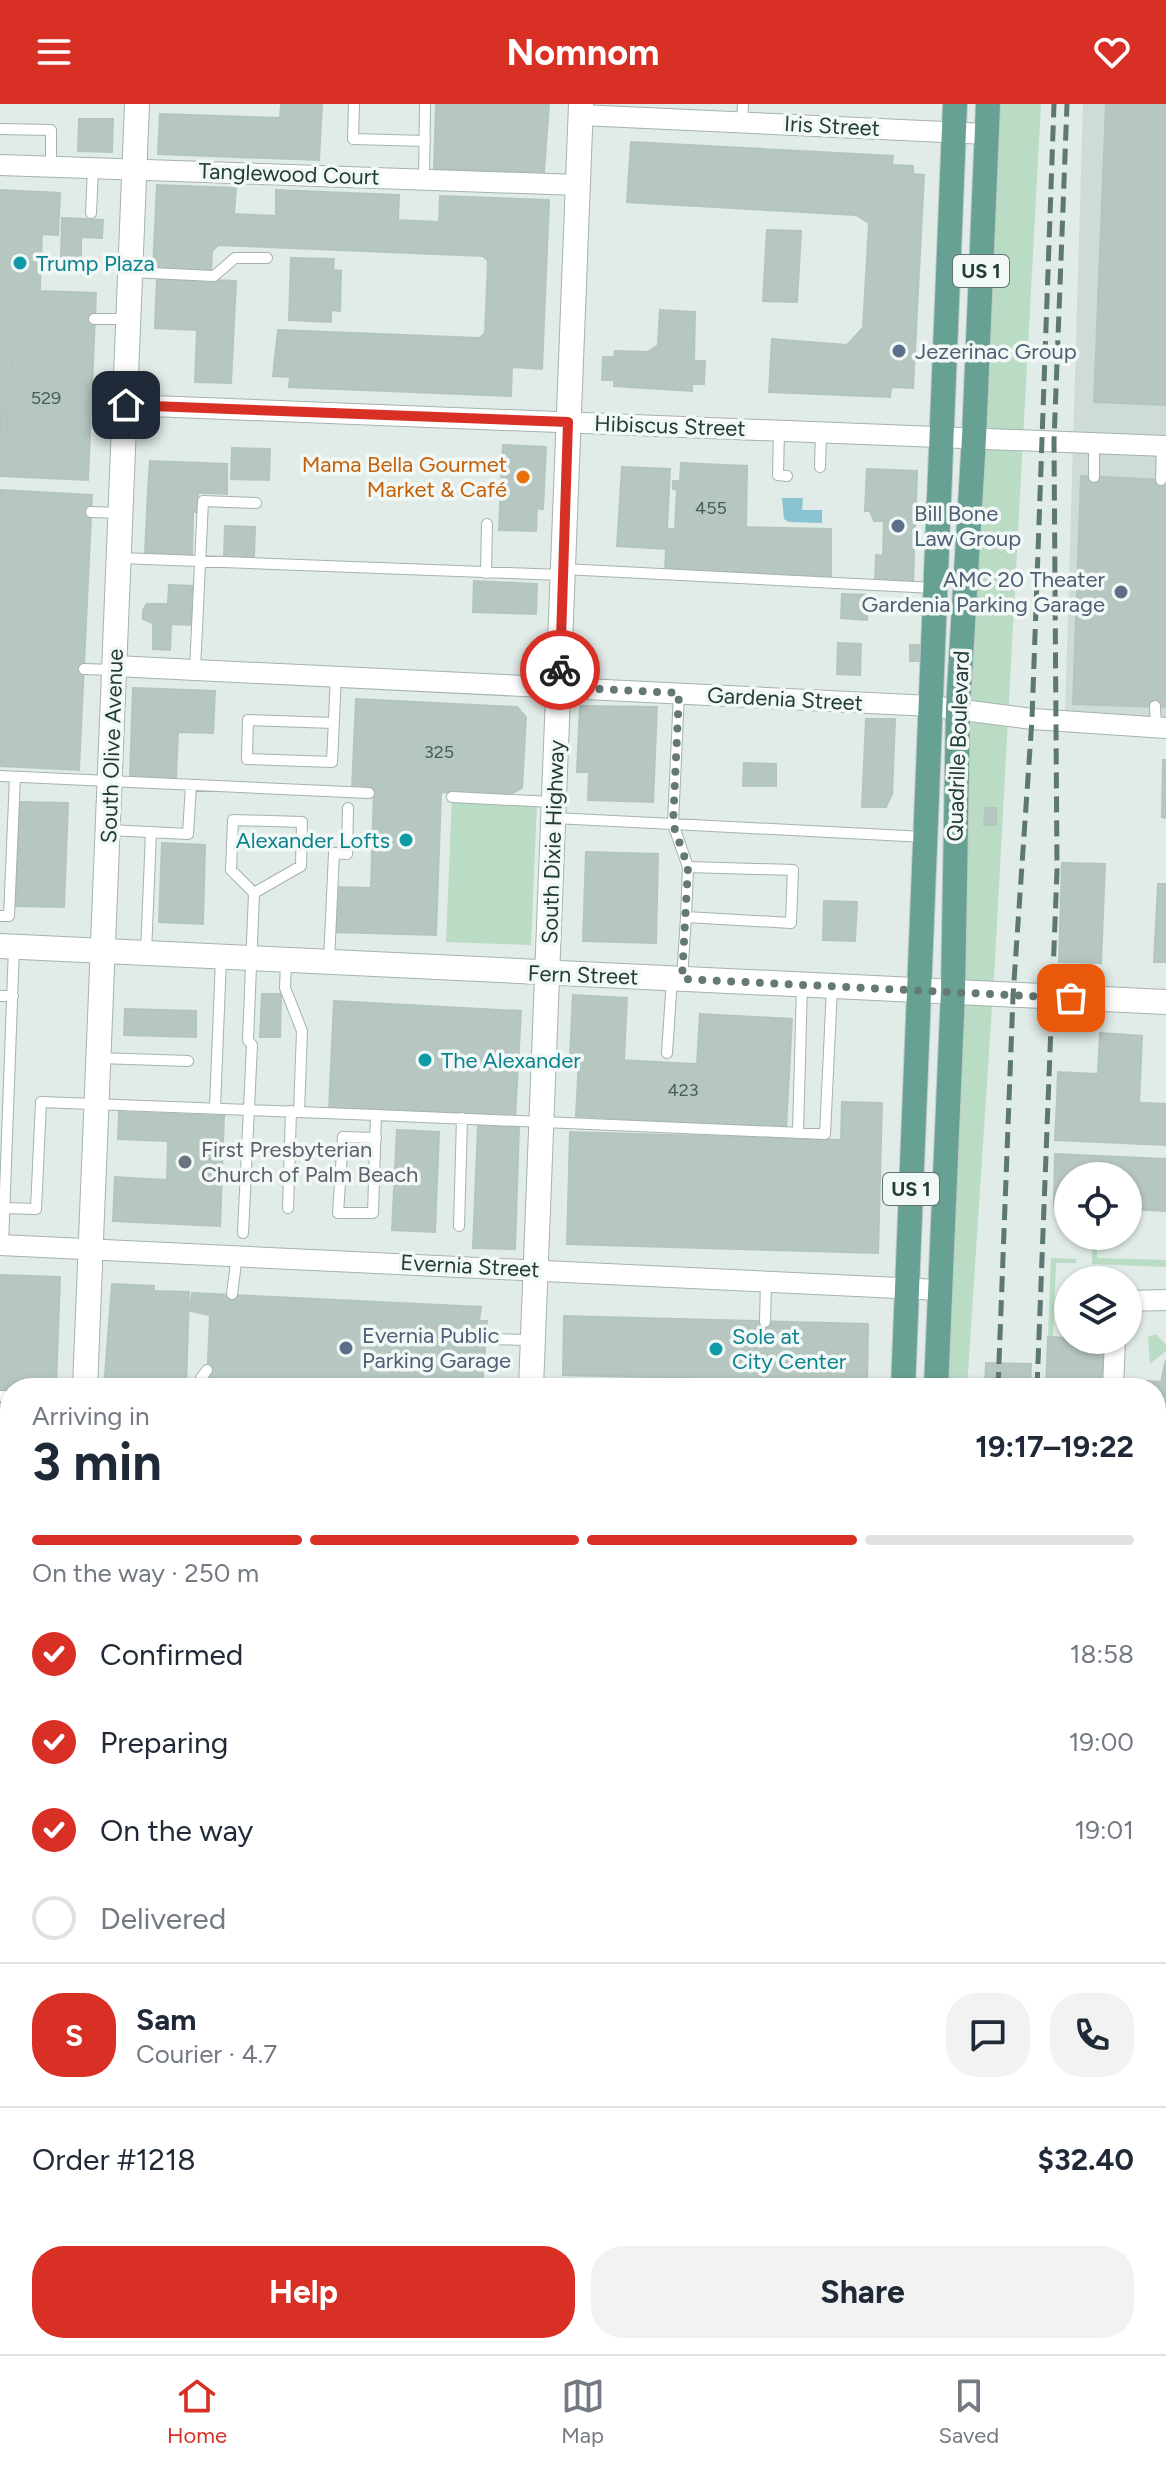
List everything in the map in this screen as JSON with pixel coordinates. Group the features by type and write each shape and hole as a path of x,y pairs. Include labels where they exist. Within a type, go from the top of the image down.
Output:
{"main road":[{"name":"Quadrille Boulevard","path":"903,1378 955,104"},
{"name":"Quadrille Boulevard","path":"936,1378 953,991 958,708 974,438 988,104"}],"street":[{"name":"South Olive Avenue","path":"85,1378 137,104"},
{"name":"Iris Street","path":"581,110 743,113 987,134"},
{"name":"South Dixie Highway","path":"531,1378 581,110"},
{"name":"Tanglewood Court","path":"0,165 578,185"},
{"name":"Hibiscus Street","path":"126,405 1164,446"},
{"name":"Gardenia Street","path":"115,668 931,706 1045,721 1159,720"},
{"name":"Fern Street","path":"7,946 1166,1002"},
{"name":"Evernia Street","path":"2,1245 940,1290"},
{"path":"1142,1301 1166,1300"},
{"path":"1113,1378 1114,1354"}],"lane":[{"path":"354,104 353,139 425,141"},
{"path":"424,180 425,104"},
{"path":"0,129 51,130 51,167"},
{"path":"91,213 93,168"},
{"path":"131,272 214,276 235,258 267,258"},
{"path":"94,319 129,319"},
{"path":"779,431 778,475 787,476"},
{"path":"820,467 821,432"},
{"path":"1094,443 1094,477"},
{"path":"1161,480 1164,446"},
{"path":"195,670 203,501 256,503"},
{"path":"91,512 122,513"},
{"path":"486,573 487,524"},
{"path":"120,558 936,588"},
{"path":"84,669 115,668"},
{"path":"334,723 248,720 247,759 332,762 334,723 336,676"},
{"path":"667,1053 686,917 688,867 673,824 679,693"},
{"path":"0,776 369,793"},
{"path":"0,916 9,916 15,777"},
{"path":"109,830 188,834 191,785"},
{"path":"452,797 673,824 926,837"},
{"path":"329,963 334,853 347,854 348,808"},
{"path":"243,1233 254,893 231,870 233,820 302,822 301,866 254,893"},
{"path":"146,955 151,832"},
{"path":"686,917 791,923 793,870 688,867"},
{"path":"2,1245 5,1057 13,996 7,946"},
{"path":"215,1108 221,958"},
{"path":"286,961 285,988 302,1031 288,1208"},
{"path":"798,1133 802,984"},
{"path":"4,1208 36,1209 41,1102 825,1134 832,986"},
{"path":"0,996 13,996"},
{"path":"99,1058 188,1061"},
{"path":"376,1115 376,1138 373,1213 338,1213 343,1137 376,1138"},
{"path":"459,1226 462,1118"},
{"path":"232,1294 237,1255"},
{"path":"765,1322 766,1281"},
{"path":"485,1339 533,1340"},
{"path":"201,1378 207,1370"}],"shaded area":[{"path":"1083,104 1166,104 1166,718 1065,715"}],"green space":[{"path":"994,104 1041,104 995,961 968,1378 946,1378"},
{"path":"452,797 537,802 531,945 446,942"},
{"path":"1092,1250 1097,1250 1097,1258 1166,1260 1166,1267 1092,1264"},
{"path":"1051,1258 1076,1259 1076,1263 1056,1263 1054,1266 1053,1337 1048,1337"},
{"path":"1156,1334 1166,1345 1166,1351 1150,1364 1148,1337"}],"water":[{"path":"782,498 803,498 802,510 822,510 822,523 789,522 784,519"}],"building":[{"path":"281,104 322,104 319,160 158,154 160,114 280,118"},
{"path":"436,104 549,104 544,172 434,169"},
{"path":"1106,104 1166,104 1166,405 1094,402"},
{"path":"79,119 113,119 112,152 78,151"},
{"path":"631,142 893,156 892,165 913,166 913,174 924,175 913,388 891,387 890,397 769,392 772,339 847,345 863,328 869,223 856,215 627,202"},
{"path":"157,185 236,188 234,214 276,216 276,190 399,195 398,220 439,222 440,196 549,200 542,369 512,367 511,396 289,387 290,377 273,376 278,330 480,338 485,333 488,261 483,256 218,245 212,251 211,271 153,269"},
{"name":"Trump Plaza","path":"0,190 60,193 58,235 42,234 39,313 0,312"},
{"path":"62,218 103,220 102,238 81,237 81,260 61,259"},
{"path":"767,230 801,231 797,302 763,301"},
{"path":"291,258 334,259 333,270 341,271 340,311 331,310 331,322 289,320"},
{"path":"157,278 236,281 231,383 195,382 197,330 155,328"},
{"path":"40,291 96,293 88,480 0,476 0,312 39,313"},
{"path":"40,291 96,293 88,480 3,476 13,348 0,347 0,312 39,313"},
{"path":"660,310 695,312 694,361 705,361 704,384 692,384 692,391 614,386 614,380 602,380 603,357 614,357 615,351 648,352 658,345"},
{"path":"0,352 6,352 0,441"},
{"name":"Mama Bella Gourmet Market & Café","path":"503,445 546,447 543,509 500,507"},
{"path":"232,448 270,449 269,480 231,479"},
{"path":"150,461 227,464 227,494 148,490"},
{"path":"681,463 747,466 746,527 831,529 831,577 665,572 667,528 675,529 677,489 673,489 673,481 680,481"},
{"path":"622,467 670,469 666,549 617,546"},
{"path":"867,469 917,471 913,584 875,583 876,555 883,556 884,521 874,521 870,511 865,511"},
{"name":"AMC 20 Theater Gardenia Parking Garage","path":"1081,476 1166,480 1166,707 1073,704"},
{"path":"0,490 92,495 79,770 0,766"},
{"path":"148,490 198,493 197,512 193,512 192,555 145,553"},
{"path":"500,507 537,508 536,531 499,530"},
{"path":"225,526 255,527 254,558 224,557"},
{"path":"474,581 537,584 536,614 473,612"},
{"path":"169,585 192,586 191,625 171,624 170,650 153,649 153,623 143,619 143,610 147,604 168,604"},
{"path":"842,594 869,595 867,620 841,618"},
{"path":"838,643 861,644 860,675 837,674"},
{"path":"910,645 920,645 920,661 910,661"},
{"path":"133,688 215,691 213,733 178,732 176,778 130,776"},
{"path":"356,699 517,707 526,717 522,788 509,795 352,788"},
{"path":"580,706 657,707 653,802 588,800 589,772 577,772"},
{"path":"866,719 895,719 892,794 886,807 862,807"},
{"path":"1163,760 1166,760 1166,818 1162,817"},
{"path":"744,763 776,764 776,786 743,786"},
{"name":"Alexander Lofts","path":"374,789 441,792 436,935 331,932 333,887 371,888"},
{"path":"20,802 68,803 64,907 16,906"},
{"path":"985,808 996,808 996,825 984,825"},
{"path":"162,843 205,845 203,924 159,922"},
{"path":"586,852 658,854 656,943 583,941"},
{"path":"1062,863 1105,864 1101,963 1059,962"},
{"path":"1158,884 1166,884 1166,962 1154,962"},
{"path":"824,901 857,902 855,941 823,940"},
{"path":"262,994 281,994 280,1037 260,1037"},
{"path":"573,995 627,998 624,1060 570,1057"},
{"name":"The Alexander","path":"334,1001 521,1011 515,1118 329,1110"},
{"path":"125,1009 196,1011 196,1037 124,1035"},
{"path":"700,1014 792,1019 786,1129 576,1116 579,1058 697,1064"},
{"path":"1100,1033 1142,1036 1139,1103 1057,1099 1058,1072 1098,1074"},
{"path":"1057,1099 1166,1104 1166,1145 1055,1140"},
{"path":"842,1102 882,1103 878,1253 567,1244 570,1132 841,1140"},
{"path":"119,1112 224,1116 220,1226 113,1221 115,1177 167,1180 168,1141 118,1139"},
{"path":"478,1126 519,1127 515,1249 473,1248"},
{"path":"397,1130 439,1132 435,1232 392,1230"},
{"path":"1055,1154 1166,1159 1166,1211 1142,1210 1142,1162 1055,1162"},
{"path":"0,1275 60,1277 56,1378 0,1378"},
{"path":"112,1284 154,1286 154,1291 189,1292 186,1378 105,1378"},
{"name":"Evernia Public Parking Garage","path":"192,1293 481,1307 479,1321 487,1321 483,1378 207,1378 210,1315 190,1311"},
{"name":"Sole at City Center","path":"564,1316 868,1324 867,1378 563,1375"},
{"path":"1048,1337 1054,1337 1054,1354 1105,1354 1104,1378 1046,1378"},
{"path":"986,1363 1031,1364 1030,1378 985,1378"}],"railway":[{"path":"998,1378 1013,996 1032,719 1054,104"},
{"path":"1037,1378 1057,870 1054,441 1067,104"}],"way so far":[{"path":"560,670 559,687 679,693 673,824 688,867 682,979 1071,998"}],"place":[{"name":"Trump Plaza","path":"20,263"},
{"name":"Jezerinac Group","path":"899,351"},
{"name":"Mama Bella Gourmet Market & Café","path":"523,477"},
{"name":"Bill Bone Law Group","path":"898,526"},
{"name":"AMC 20 Theater Gardenia Parking Garage","path":"1121,592"},
{"name":"Alexander Lofts","path":"406,840"},
{"name":"The Alexander","path":"425,1060"},
{"name":"First Presbyterian Church of Palm Beach","path":"185,1162"},
{"name":"Evernia Public Parking Garage","path":"346,1348"},
{"name":"Sole at City Center","path":"716,1349"}],"route":[{"path":"126,405 568,422 560,670"}]}
